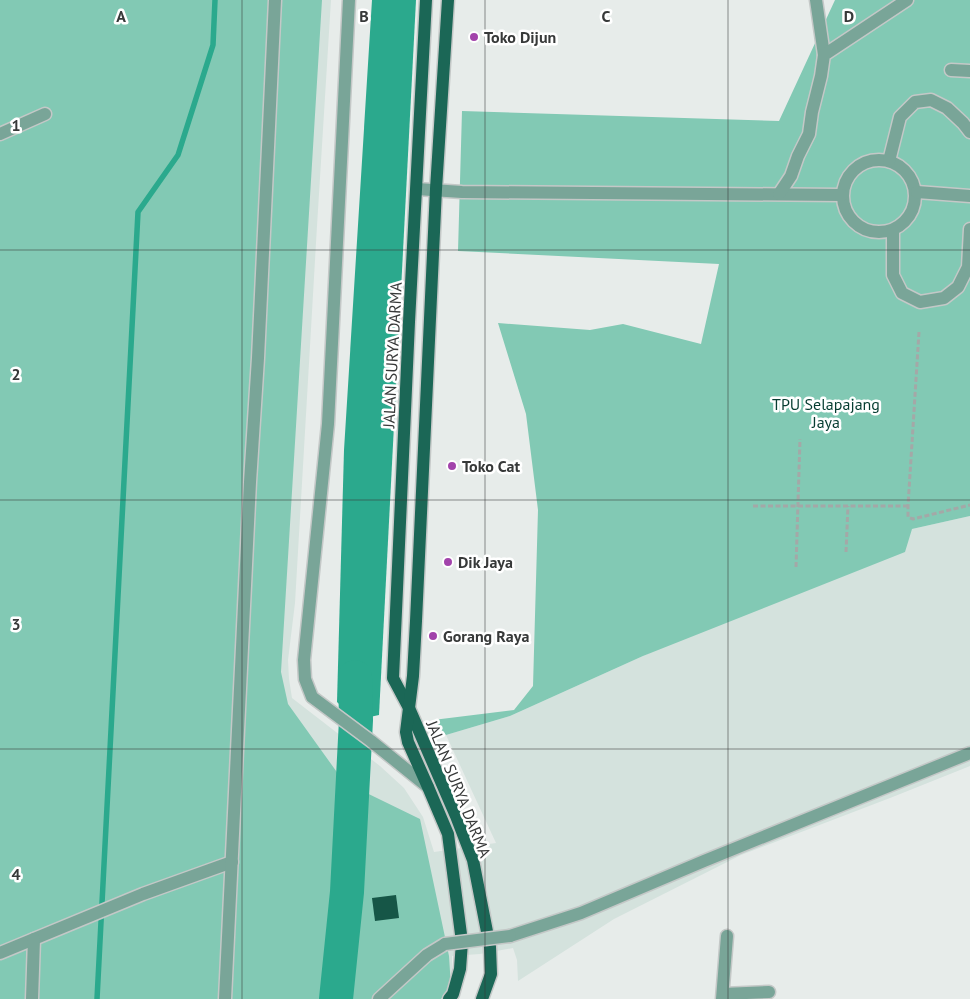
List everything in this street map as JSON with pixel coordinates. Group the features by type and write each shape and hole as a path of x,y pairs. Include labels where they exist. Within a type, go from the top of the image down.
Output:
{"main road":[{"name":"JALAN SURYA DARMA","path":"426,0 393,678 409,708 473,860 490,948 491,974 482,999"},
{"name":"JALAN SURYA DARMA","path":"409,708 413,676 436,189 448,0"},
{"path":"409,708 406,732 408,742 448,834 462,942 460,969 453,994 449,999"}],"street":[{"path":"225,999 276,0"},
{"path":"349,0 330,352 328,424 304,660 305,679 312,697 428,787"},
{"path":"779,194 791,176 809,134 821,76 824,55 816,0"},
{"path":"824,55 907,0"},
{"path":"951,70 970,71"},
{"path":"888,160 900,117 915,102 931,100 947,108 963,122 970,132"},
{"path":"0,134 45,114"},
{"path":"888,160 907,172 916,192 912,216 893,231 868,232 849,218 842,195 849,174 866,162 888,160"},
{"path":"417,189 462,192 842,195"},
{"path":"916,192 970,196"},
{"path":"893,231 893,275 902,294 920,302 944,298 958,287 968,267 970,229"},
{"path":"379,999 427,955 445,944 510,936 581,913 713,857 970,753"},
{"path":"0,952 109,907 232,862"},
{"path":"727,936 722,996 769,992"},
{"path":"32,999 34,939"}],"path":[{"path":"919,332 908,517 913,519 970,505"},
{"path":"796,567 800,439"},
{"path":"753,506 908,506"},
{"path":"846,552 848,506"}],"shaded area":[{"path":"0,0 331,0 295,603 288,660 289,679 292,698 380,766 404,788 423,817 434,852 496,843 446,735 510,716 643,656 912,529 970,516 970,766 741,855 614,919 518,981 517,960 513,948 480,954 452,956 452,987 442,999 0,999"},
{"path":"372,0 416,0 379,715 356,720 337,702 344,450"}],"green space":[{"path":"0,0 322,0 281,672 288,704 344,782 420,819 449,956 451,987 441,999 0,999"},
{"name":"TPU Selapajang Jaya","path":"835,0 970,0 970,516 912,529 905,552 643,656 510,716 446,735 433,720 514,710 533,686 538,510 526,414 498,323 590,330 623,324 701,344 719,264 458,251 462,111 779,121"}],"building":[{"path":"396,895 399,918 375,921 372,898"}],"waterway":[{"path":"97,999 138,212 178,155 213,45 215,0"},
{"path":"336,999 347,892 356,720 355,677"}],"place":[{"name":"Toko Dijun","path":"474,37"},
{"name":"Toko Cat","path":"452,466"},
{"name":"Dik Jaya","path":"448,562"},
{"name":"Gorang Raya","path":"433,636"}]}
